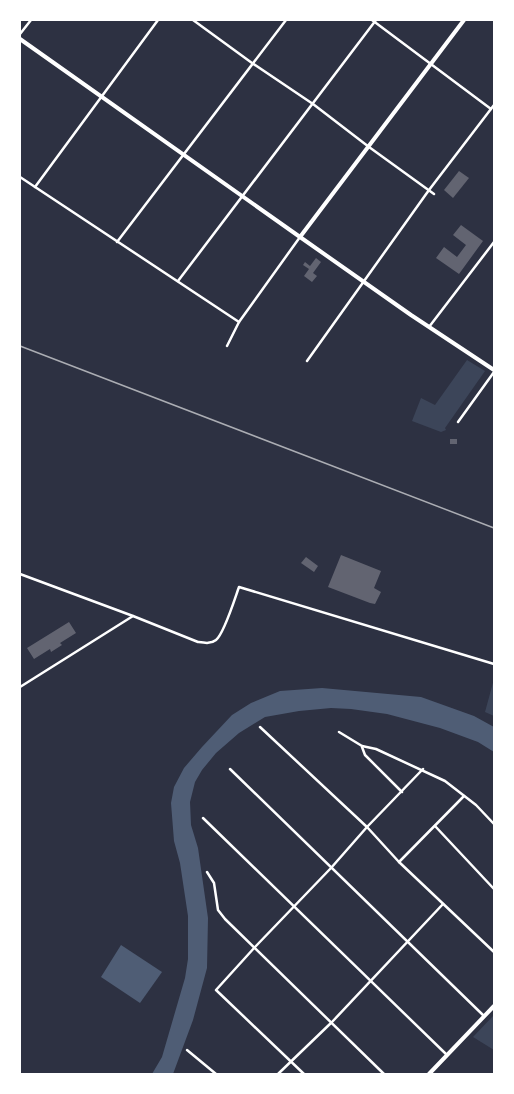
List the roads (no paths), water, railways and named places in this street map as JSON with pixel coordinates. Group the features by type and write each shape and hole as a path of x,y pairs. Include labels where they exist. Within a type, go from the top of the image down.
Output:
{"main road":[{"path":"300,237 464,20"},
{"path":"20,39 300,237 494,371"},
{"path":"429,1074 494,1006"}],"street":[{"path":"20,34 31,20"},
{"path":"35,188 158,20"},
{"path":"193,20 252,63 313,104 434,194"},
{"path":"117,242 286,20"},
{"path":"178,281 375,21 431,65 491,109"},
{"path":"307,360 429,190 494,105"},
{"path":"20,177 239,322"},
{"path":"227,346 239,322 300,237"},
{"path":"429,327 494,242"},
{"path":"458,422 494,371"},
{"path":"20,574 198,642 212,642 220,636 239,587 494,664"},
{"path":"20,687 133,616"},
{"path":"260,727 367,827 399,862 494,952"},
{"path":"340,732 362,746 376,749 423,769 445,781 476,805 494,824"},
{"path":"362,746 365,755 402,792"},
{"path":"230,769 484,1016"},
{"path":"304,1074 216,990 293,906 331,868 367,827 423,769"},
{"path":"399,862 464,796"},
{"path":"203,818 448,1055"},
{"path":"435,826 494,889"},
{"path":"207,872 214,883 218,910 225,919 384,1074"},
{"path":"278,1074 332,1022 443,904"},
{"path":"187,1050 216,1074"}],"railway":[{"path":"20,346 494,528"}]}
